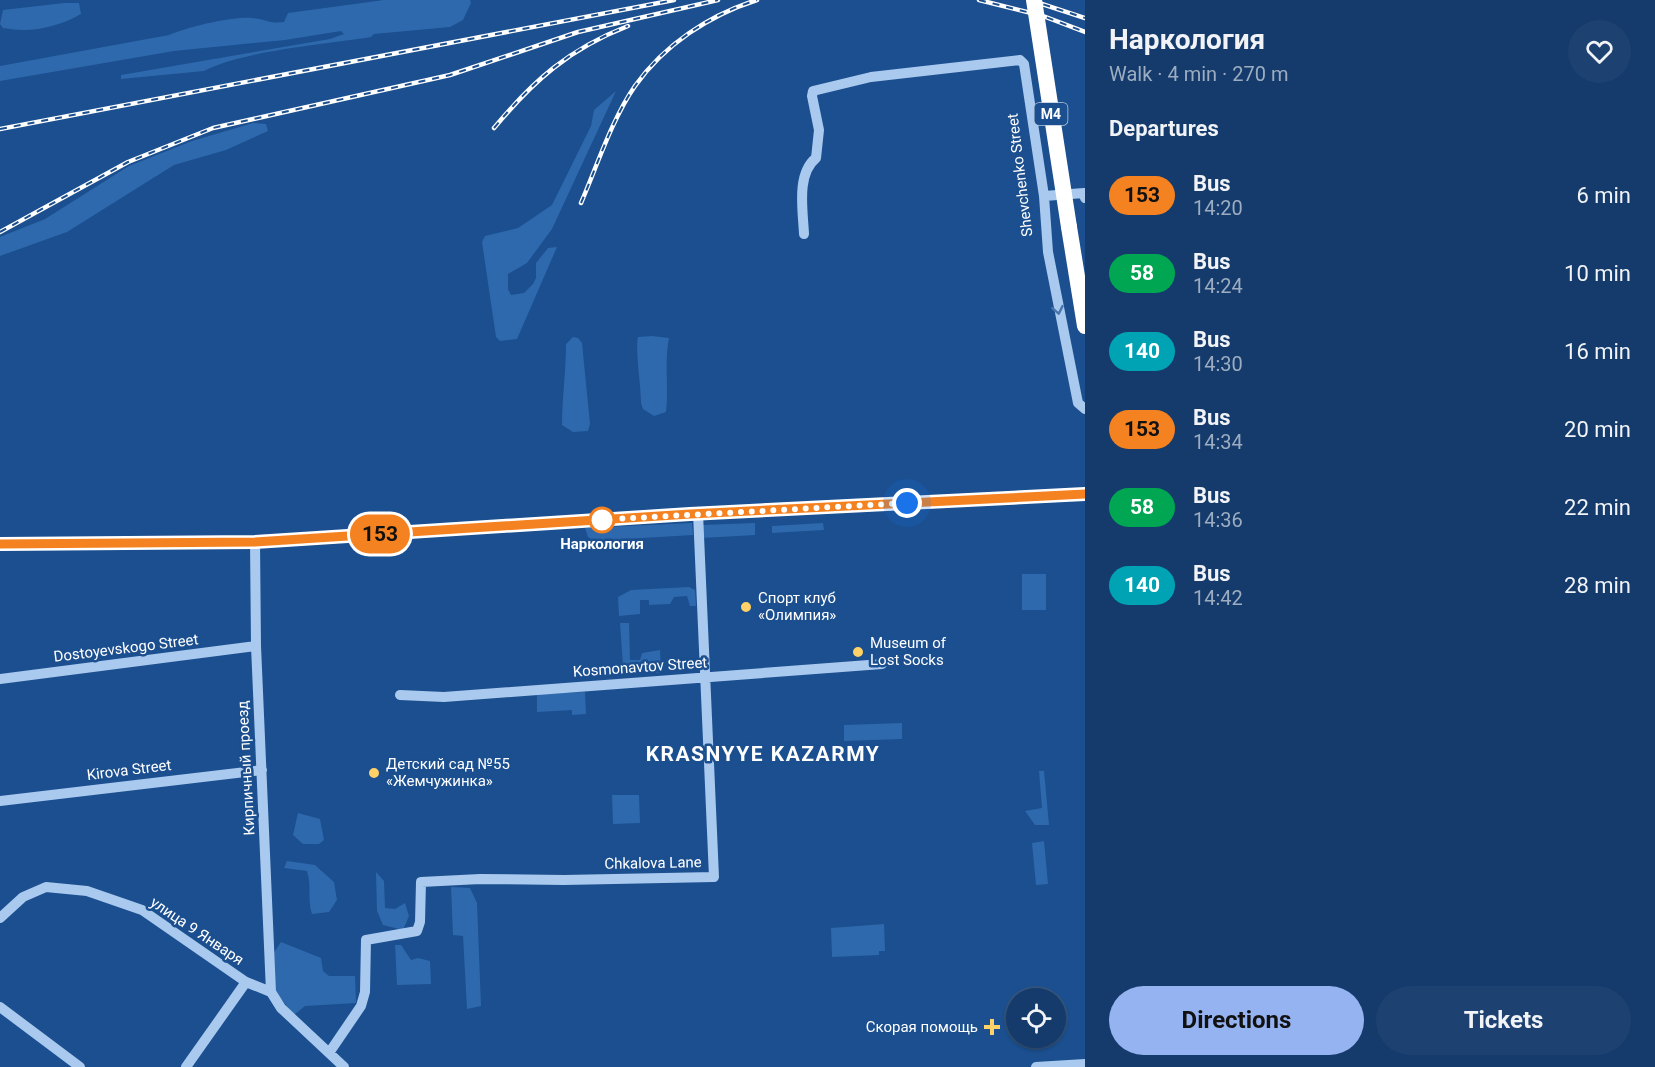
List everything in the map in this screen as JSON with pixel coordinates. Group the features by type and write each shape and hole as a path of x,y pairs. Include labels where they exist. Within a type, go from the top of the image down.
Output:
{"highway":[{"name":"M4","path":"1034,0 1085,326"}],"street":[{"name":"Shevchenko Street","path":"804,234 802,192 810,163 816,158 819,130 812,96 817,89 871,77 1020,60 1024,64 1044,196 1048,252 1073,386 1078,403 1085,409"},
{"path":"1044,196 1084,193 1085,198"},
{"path":"0,544 255,542 698,513 1085,494"},
{"name":"Chkalova Lane","path":"329,1053 361,1006 365,992 366,940 417,931 420,921 421,882 480,879 714,877 698,513"},
{"name":"Кирпичный проезд","path":"255,542 256,646 271,992"},
{"name":"Dostoyevskogo Street","path":"0,679 256,646"},
{"name":"Kosmonavtov Street","path":"400,694 444,697 882,663"},
{"name":"Kirova Street","path":"0,801 262,770"},
{"name":"улица 9 Января","path":"0,918 23,897 46,886 87,891 142,910 246,982 271,992"},
{"name":"улица 9 Января","path":"186,1067 246,982"},
{"path":"271,992 280,1008 344,1067"},
{"path":"0,1007 80,1067"},
{"path":"1036,1067 1085,1064"}],"shaded area":[{"path":"384,0 470,0 471,3 463,20 450,27 374,34 371,37 261,53 220,64 204,71 121,79 121,75 330,39 344,34 341,31 285,40 174,51 0,81 0,66 169,35 222,20 252,18 284,22 288,13"},
{"path":"79,3 81,14 62,23 43,28 23,30 3,28 0,24 3,10"},
{"path":"616,91 552,229 527,263 508,274 508,289 511,295 524,293 536,278 536,263 548,248 557,247 517,339 500,341 496,337 482,242 485,236 518,228 552,205 591,126 594,110"},
{"path":"253,123 266,124 268,131 226,150 174,165 67,232 0,256 0,237 45,219 129,166 192,141"},
{"path":"573,337 578,338 582,343 590,424 588,431 573,432 562,425 566,344"},
{"path":"638,337 669,338 666,412 654,416 643,409 641,403 637,350"},
{"path":"692,523 693,535 594,541 588,537 585,528"},
{"path":"755,523 755,535 702,538 701,525"},
{"path":"823,523 824,530 772,533 772,526"},
{"path":"1022,574 1046,574 1046,610 1022,610"},
{"path":"689,587 695,590 696,606 690,606 687,596 674,597 670,604 649,605 649,600 640,600 640,614 619,616 618,597 631,590"},
{"path":"620,623 629,623 630,660 640,660 642,653 660,650 661,672 656,673 655,664 623,666"},
{"path":"585,692 586,714 572,715 572,710 537,712 537,694"},
{"path":"902,723 902,739 844,741 844,725"},
{"path":"1039,771 1044,771 1049,825 1035,825 1025,811 1042,808"},
{"path":"612,795 639,795 640,823 613,824"},
{"path":"298,813 320,819 324,840 319,844 303,844 293,835"},
{"path":"1044,841 1048,884 1036,885 1032,843"},
{"path":"287,861 315,865 334,882 337,900 329,912 312,914 307,871 284,868"},
{"path":"376,872 384,881 385,908 395,909 405,903 409,916 403,930 383,925 377,911"},
{"path":"451,887 470,888 477,903 481,1006 467,1009 463,936 453,935"},
{"path":"884,924 885,951 879,951 879,955 832,957 831,928"},
{"path":"281,942 321,958 323,971 329,976 355,976 356,1003 305,1006 294,1015 274,990 271,957"},
{"path":"395,945 401,945 411,960 418,958 430,961 431,984 397,985"}],"railway":[{"path":"0,129 674,0"},
{"path":"0,232 128,162 213,128 450,75 578,32 718,0"},
{"path":"581,203 619,113 647,71 689,33 722,14 757,0"},
{"path":"979,0 1043,16 1085,32"},
{"path":"1030,0 1085,18"},
{"path":"494,128 524,95 554,68 588,45 628,26"}],"bus line":[{"name":"153","path":"0,544 255,542 690,514 1085,494"}],"place":[{"name":"Наркология","path":"602,520"},
{"name":"Спорт клуб «Олимпия»","path":"746,607"},
{"name":"Museum of Lost Socks","path":"858,652"},
{"name":"Детский сад №55 «Жемчужинка»","path":"374,773"},
{"name":"Скорая помощь","path":"992,1027"}],"district":[{"name":"KRASNYYE KAZARMY","path":"763,754"}],"route":[{"path":"602,520 596,520 907,503"}]}
